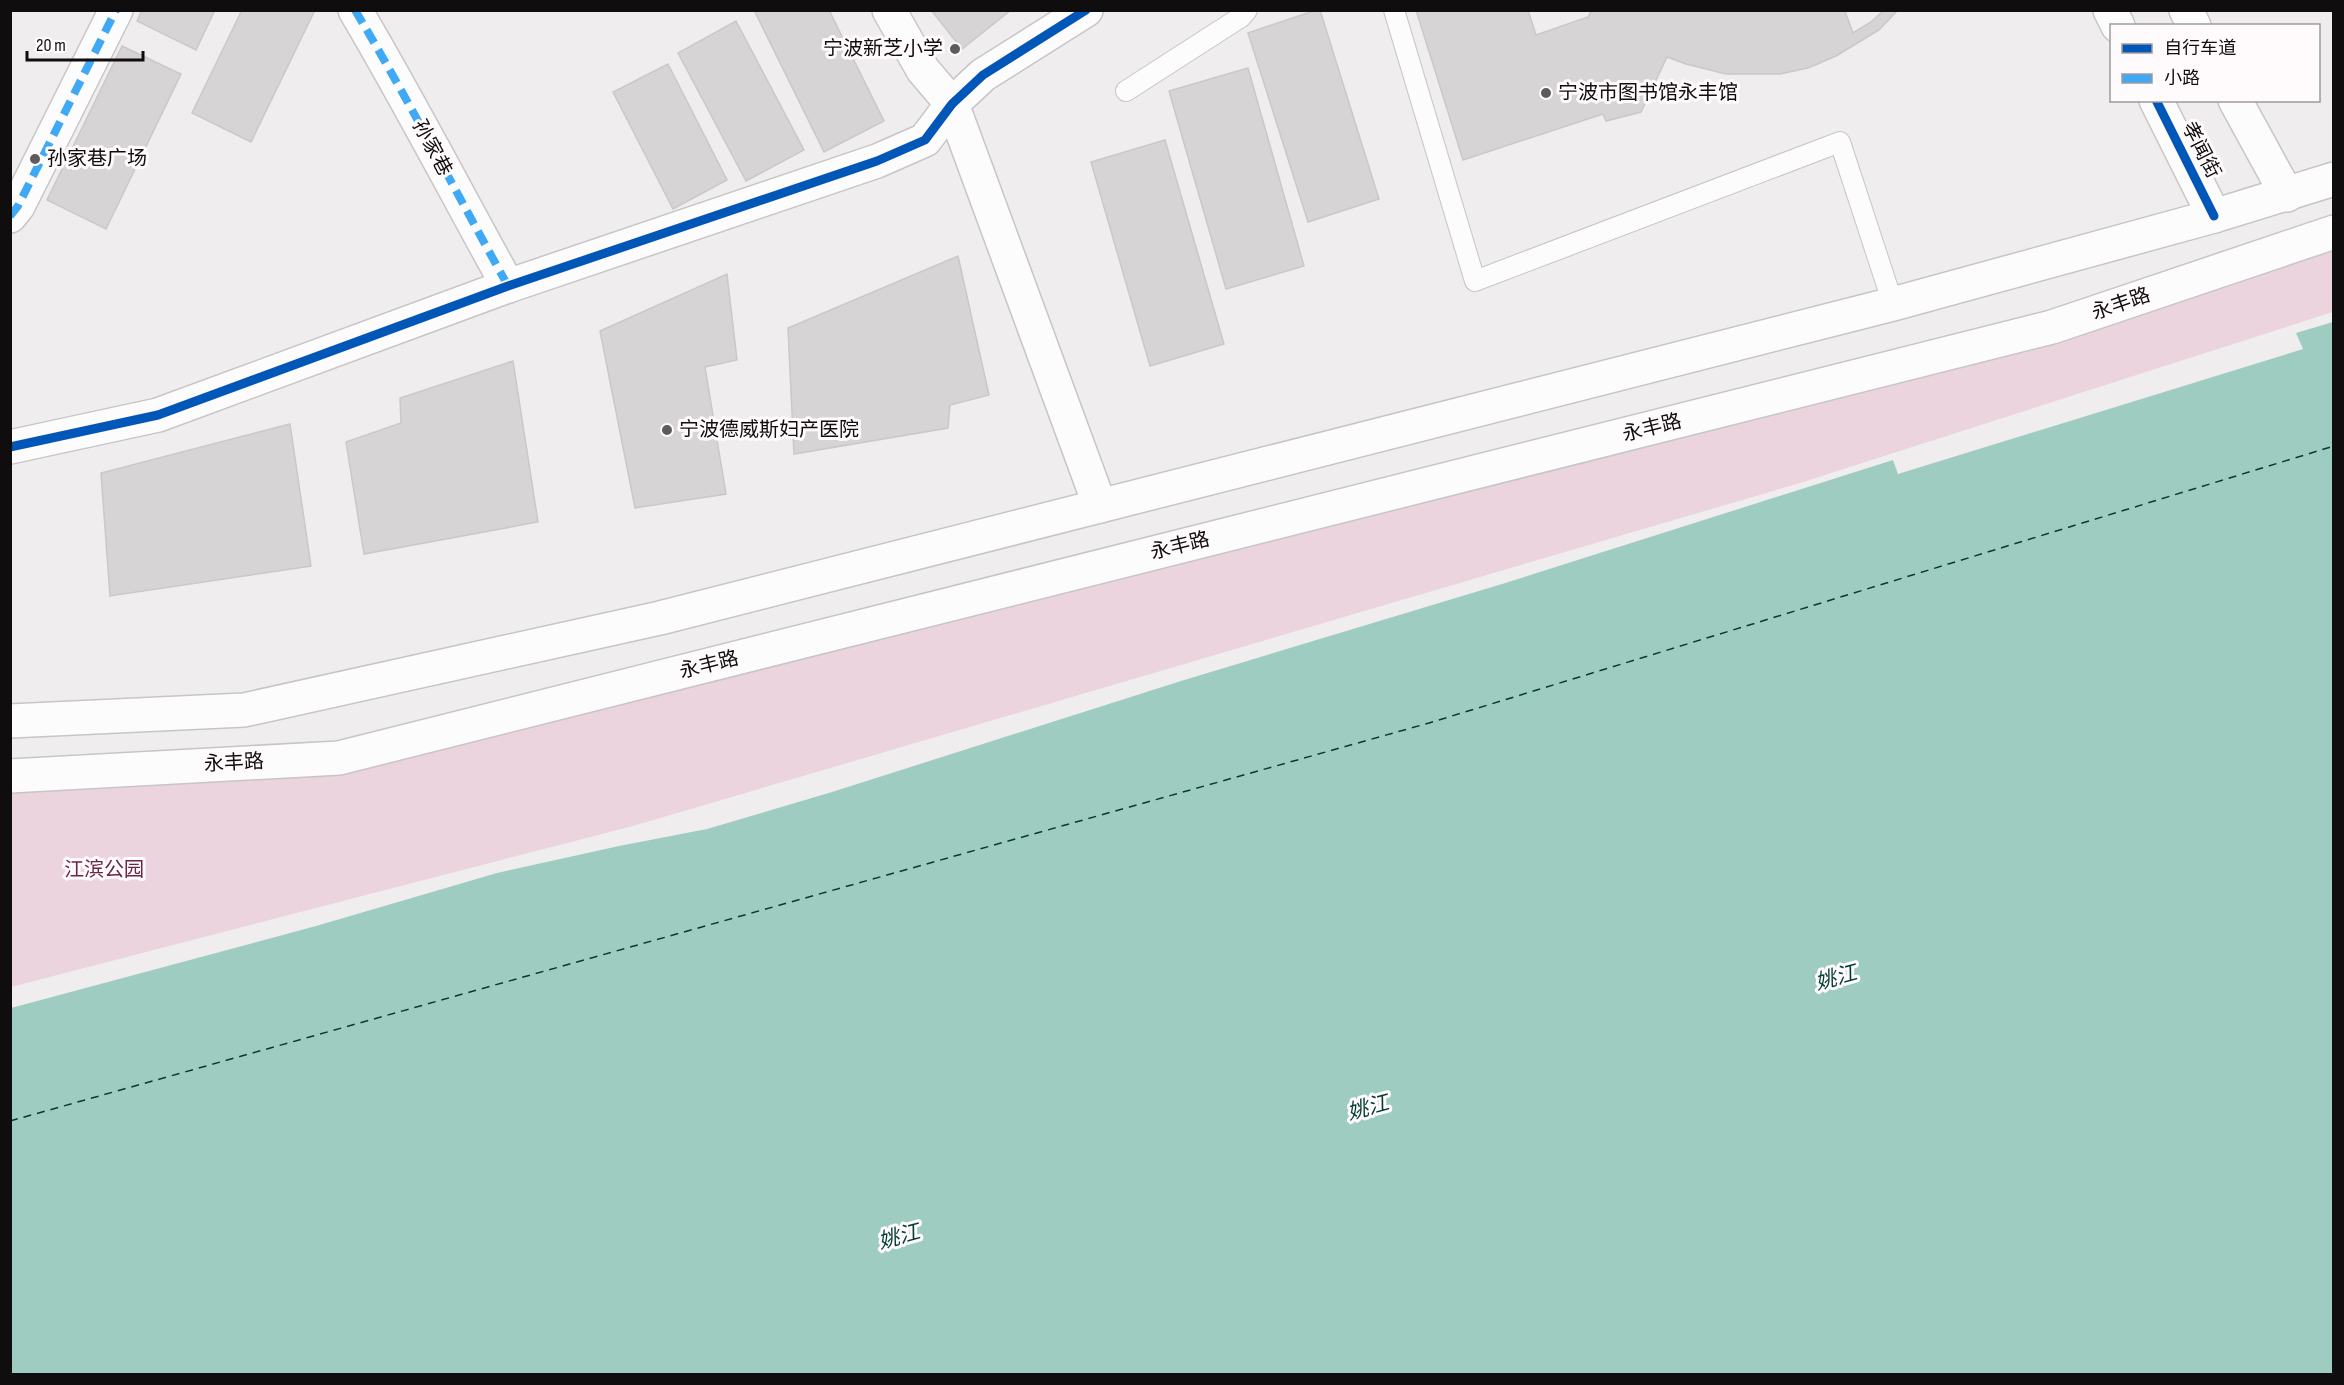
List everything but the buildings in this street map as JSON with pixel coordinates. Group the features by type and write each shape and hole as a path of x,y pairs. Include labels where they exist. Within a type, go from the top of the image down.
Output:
{"main road":[{"path":"10,216 39,167 116,10"},
{"name":"孙家巷","path":"355,10 398,81 437,159 508,286"},
{"path":"889,10 922,70 952,104 1100,506"},
{"path":"10,447 158,415 508,286 877,161 925,140 952,104 983,75 1086,10"},
{"path":"2110,10 2117,24"},
{"path":"2186,10 2193,24"},
{"name":"孝闻街","path":"2157,102 2214,216"},
{"path":"2236,102 2287,195"},
{"path":"10,721 244,710 660,618 1893,304 2214,216 2334,179"},
{"name":"永丰路","path":"10,776 339,758 2052,327 2334,232"}],"lane":[{"path":"1126,91 1241,17 1247,10"},
{"path":"1394,10 1475,281 1840,142 1893,304"}],"green space":[{"name":"江滨公园","path":"2333,237 2333,312 1800,483 633,826 11,987 11,786 278,769"}],"water":[{"name":"姚江","path":"2333,322 2333,1374 11,1374 11,1008 316,926 497,873 707,829 832,792 1181,681 1502,584 1893,460 1898,474 2303,349 2296,333"}],"ferry route":[{"path":"10,1121 1429,723 2334,446"}],"marked path":[{"path":"10,216 18,206 116,10"},
{"path":"355,10 508,286"}],"cycle path":[{"path":"10,447 158,415 508,286 877,161 925,140 952,104 983,75 1086,10"},
{"path":"2157,102 2214,216"}],"place":[{"name":"宁波新芝小学","path":"955,49"},
{"name":"宁波市图书馆永丰馆","path":"1546,93"},
{"name":"孙家巷广场","path":"35,159"},
{"name":"宁波德威斯妇产医院","path":"667,430"}]}
